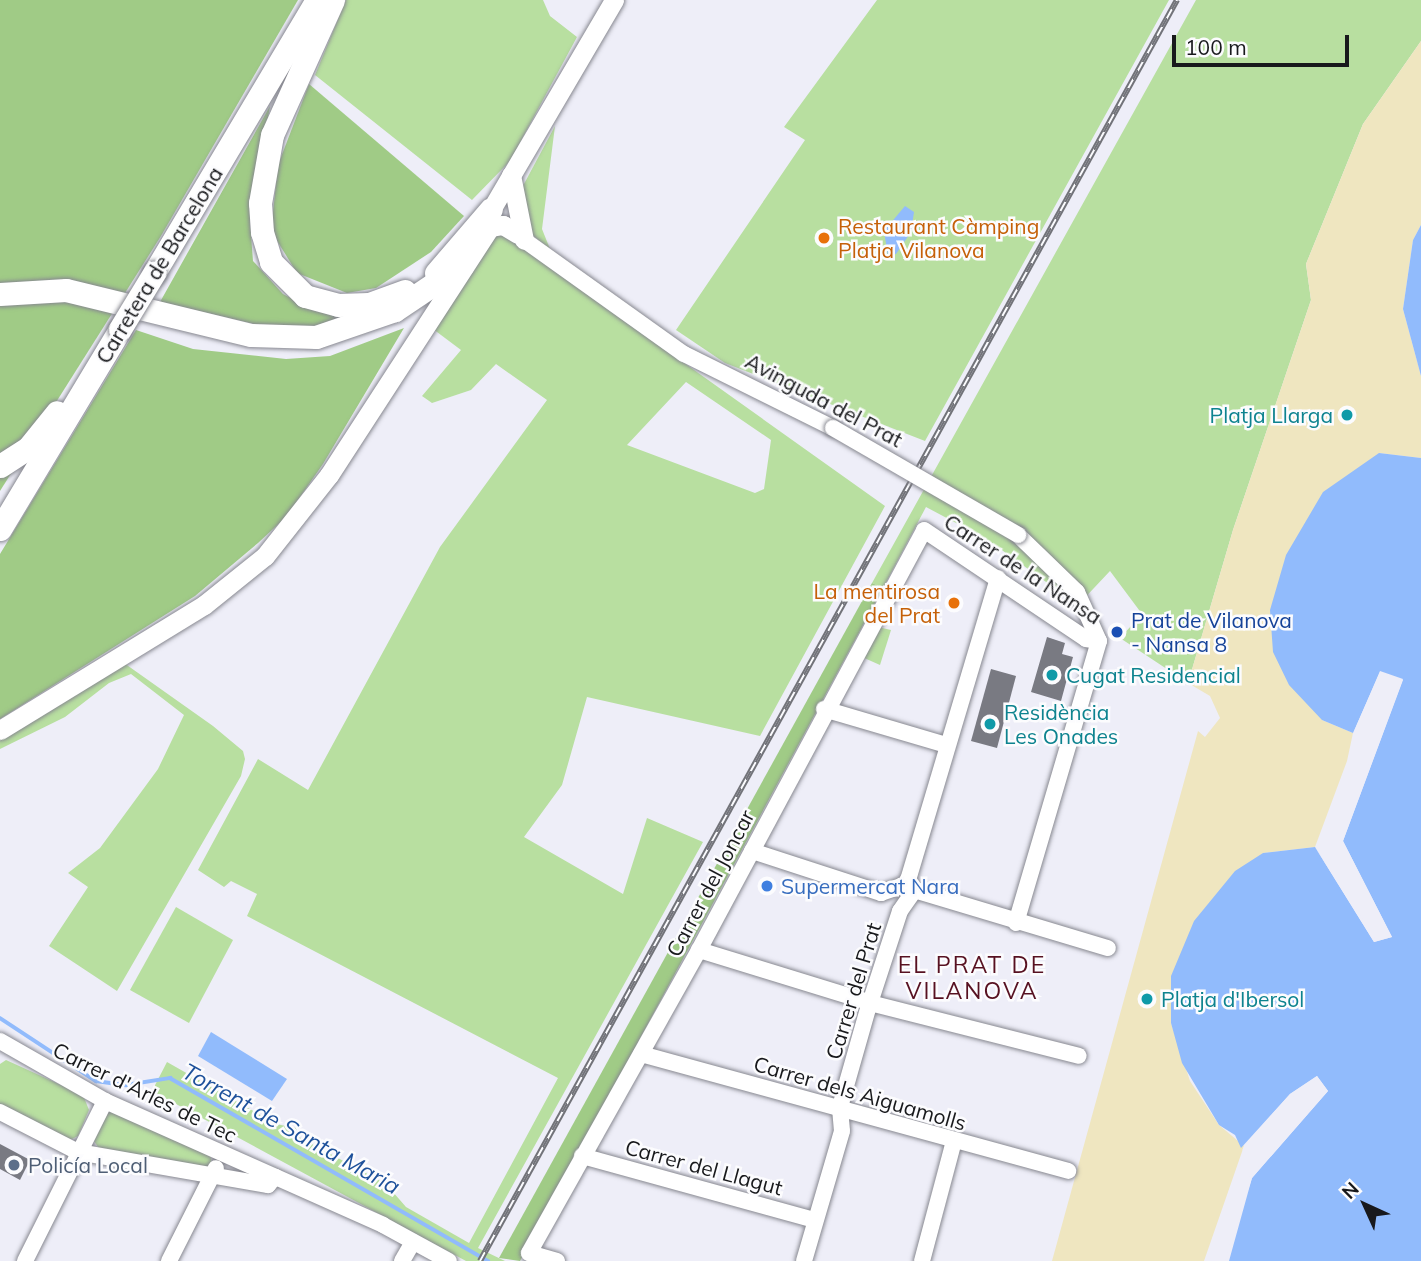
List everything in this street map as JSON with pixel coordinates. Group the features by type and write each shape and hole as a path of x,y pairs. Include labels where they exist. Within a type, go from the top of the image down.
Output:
{"highway":[{"name":"Carretera de Barcelona","path":"0,529 317,0"},
{"path":"333,0 272,135 264,172 262,232 271,262 305,296 338,305 369,304 403,293 457,263"},
{"path":"0,294 66,290 202,326 284,339 347,330 416,297 457,263 493,205"},
{"path":"0,466 28,448 97,368"}],"main road":[{"path":"0,730 204,605 265,556 329,475 614,0"},
{"path":"511,175 514,214 521,237"},
{"path":"493,205 514,214"},
{"path":"493,205 521,237"},
{"path":"457,263 490,228 503,225 521,237"}],"street":[{"name":"Avinguda del Prat","path":"521,237 684,354 731,373 833,428 1018,535 1077,592 1089,612 1099,642"},
{"name":"Carrer de la Nansa","path":"924,530 1069,626 1099,642"},
{"name":"Carrer del Joncar","path":"557,1261 529,1253 699,950 824,709 924,530"},
{"name":"Carrer del Prat","path":"804,1261 842,1131 840,1107 900,911 914,891 908,880 946,745 998,578"},
{"path":"1069,626 1084,624 1089,612"},
{"path":"1016,923 1099,642"},
{"path":"824,709 946,745"},
{"path":"752,851 881,893 901,886 1016,923 1108,948"},
{"path":"699,950 872,1003 1079,1056"},
{"name":"Carrer d'Arles de Tec","path":"1,1045 105,1101 275,1177 449,1261"},
{"name":"Carrer dels Aiguamolls","path":"641,1054 1068,1171"},
{"path":"28,1260 105,1101"},
{"name":"Carrer d'Arles de Tec","path":"0,1112 78,1152 268,1185 275,1177"},
{"path":"922,1261 954,1141"},
{"path":"169,1261 223,1153"},
{"name":"Carrer del Llagut","path":"582,1156 815,1220"},
{"path":"402,1261 413,1242"}],"green space":[{"path":"0,0 298,0 161,236 0,491"},
{"path":"346,0 543,0 550,16 577,37 510,161 472,200 315,75"},
{"path":"877,0 1169,0 925,441 725,363 676,330 805,140 784,127"},
{"path":"1196,0 1421,0 1421,41 1363,124 1306,264 1311,300 1233,530 1188,683 1120,638 1142,614 1110,571 1078,605 988,540 926,507 883,588 872,583"},
{"path":"309,84 464,216 431,252 376,288 347,293 297,273 271,231 278,165"},
{"path":"270,106 250,222 253,261 283,294 315,311 363,314 312,328 254,324 160,302"},
{"path":"555,126 542,229 550,249 526,230 517,197"},
{"path":"496,229 885,506 760,736 587,697 562,785 524,837 623,894 647,818 703,842 478,1248 505,1261 466,1261 152,1091 167,1062 276,1124 296,1128 299,1137 386,1184 406,1207 469,1243 558,1078 247,916 257,894 231,881 224,887 198,870 258,759 308,790 440,547 547,400 496,364 471,390 432,403 422,396 461,350 433,329","holes":["686,382 771,440 764,489 755,493 627,445"]},
{"path":"404,328 323,464 286,517 195,596 0,719 0,554 136,330 193,349 286,359 330,356"},
{"path":"872,583 883,588 520,1261 499,1258"},
{"path":"878,627 891,630 880,665 862,657"},
{"path":"124,663 213,726 243,751 245,759 241,776 117,991 49,946 88,887 68,873 100,848 158,769 184,715 131,674 109,683 65,717 0,749 0,739"},
{"path":"176,907 233,940 189,1023 130,990"},
{"path":"6,1060 83,1095 89,1110 78,1136 66,1142 0,1108 0,1064"},
{"path":"110,1109 210,1153 212,1165 207,1170 102,1153 94,1141"}],"sand":[{"path":"1421,41 1421,225 1413,240 1403,309 1421,376 1421,458 1379,453 1322,720 1353,733 1347,761 1315,847 1263,853 1171,1023 1190,1081 1219,1125 1244,1146 1204,1261 1052,1261 1198,731 1205,737 1220,718 1210,696 1188,683 1233,530 1311,300 1306,264 1363,124"}],"water":[{"path":"905,206 914,212 911,232 896,254 888,256 884,231"},
{"path":"1421,225 1421,376 1403,309 1413,240"},
{"path":"1379,453 1421,458 1421,1261 1229,1261 1252,1178 1328,1091 1317,1076 1290,1094 1241,1148 1235,1135 1219,1125 1182,1063 1171,1023 1171,976 1194,921 1235,871 1263,853 1315,847 1374,942 1392,937 1343,841 1403,680 1380,672 1353,733 1322,720 1289,685 1273,652 1270,610 1286,555 1323,492"},
{"path":"211,1032 287,1079 272,1101 198,1056"}],"pier":[{"path":"1380,671 1403,679 1343,841 1392,937 1374,942 1315,847 1375,938 1387,935 1340,841 1399,682 1382,676 1352,736"},
{"path":"1317,1076 1328,1091 1252,1178 1225,1261 1249,1177 1324,1091 1316,1080 1292,1097 1242,1151 1244,1146 1290,1094"}],"building":[{"name":"Cugat Residencial","path":"1047,637 1065,643 1062,654 1073,657 1061,701 1031,692"},
{"name":"Residència Les Onades","path":"991,669 1016,676 997,748 971,741"},
{"name":"Policía Local","path":"0,1144 30,1160 20,1180 0,1169"}],"waterway":[{"name":"Torrent de Santa Maria","path":"0,1018 96,1081 126,1085 170,1078 488,1261"}],"railway":[{"path":"480,1261 1177,0"}],"place":[{"name":"Restaurant Càmping Platja Vilanova","path":"824,238"},
{"name":"Platja Llarga","path":"1347,415"},
{"name":"La mentirosa del Prat","path":"954,603"},
{"name":"Prat de Vilanova - Nansa 8","path":"1117,632"},
{"name":"Cugat Residencial","path":"1052,675"},
{"name":"Residència Les Onades","path":"990,724"},
{"name":"Supermercat Nara","path":"767,886"},
{"name":"Platja d'Ibersol","path":"1147,999"},
{"name":"Policía Local","path":"14,1165"}],"district":[{"name":"EL PRAT DE VILANOVA","path":"972,978"}]}
